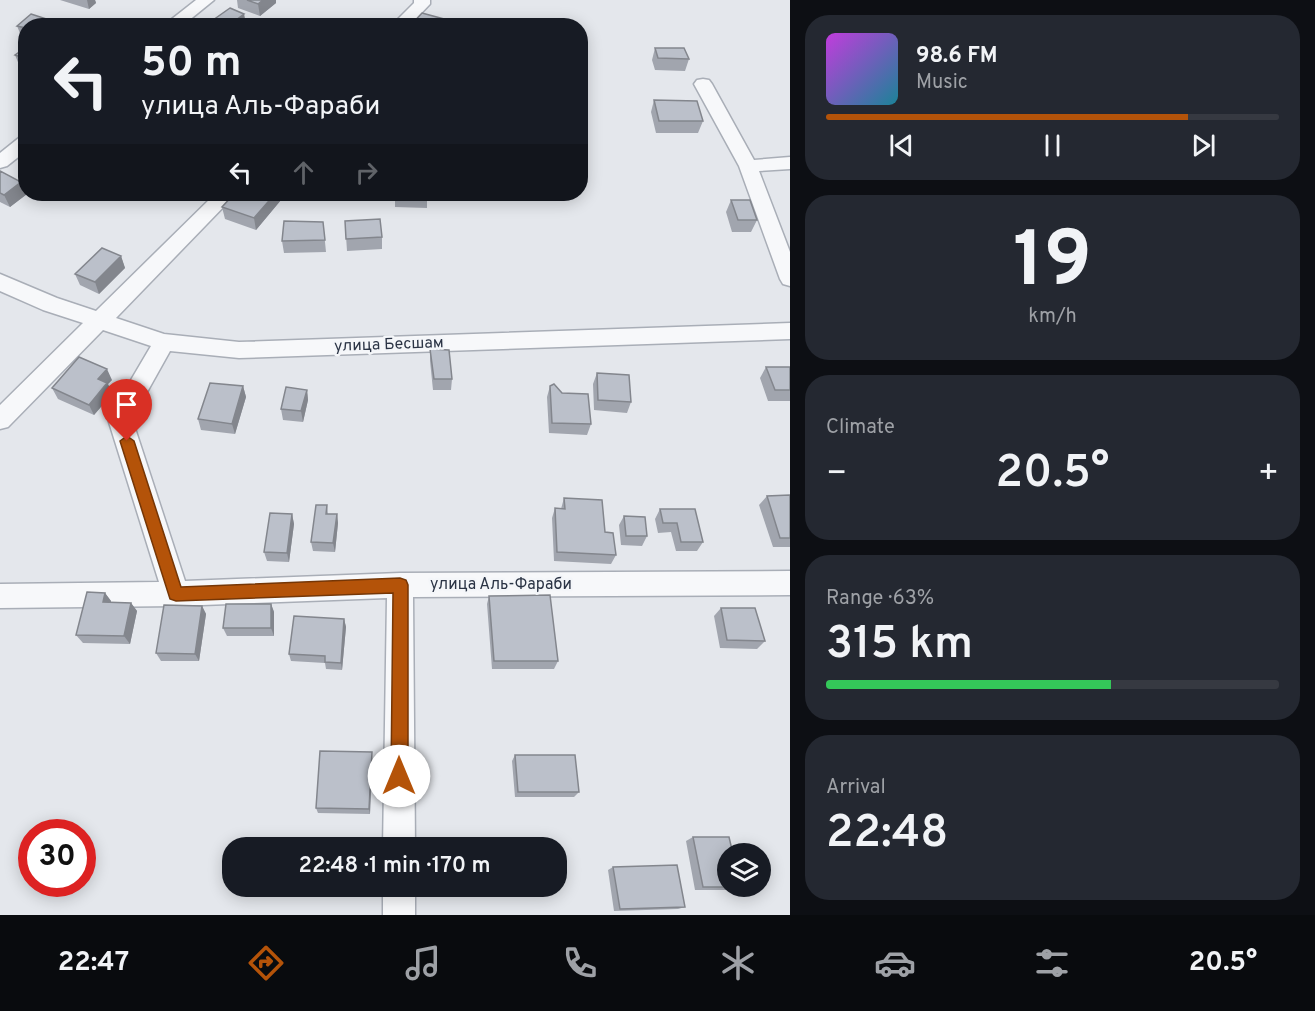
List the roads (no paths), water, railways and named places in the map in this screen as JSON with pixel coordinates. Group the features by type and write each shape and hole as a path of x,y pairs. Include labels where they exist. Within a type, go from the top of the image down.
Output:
{"street":[{"path":"407,18 422,4 422,0"},
{"path":"180,18 197,2"},
{"path":"703,84 748,166 790,279"},
{"path":"0,162 18,147"},
{"path":"748,166 790,163"},
{"path":"0,420 219,201"},
{"name":"улица Бесшам","path":"0,282 50,304 164,342 239,350 790,331"},
{"path":"164,342 120,419 176,594"},
{"name":"улица Аль-Фараби","path":"0,596 176,594 400,585 790,583"},
{"path":"399,837 400,585"},
{"path":"399,897 399,915"}]}
